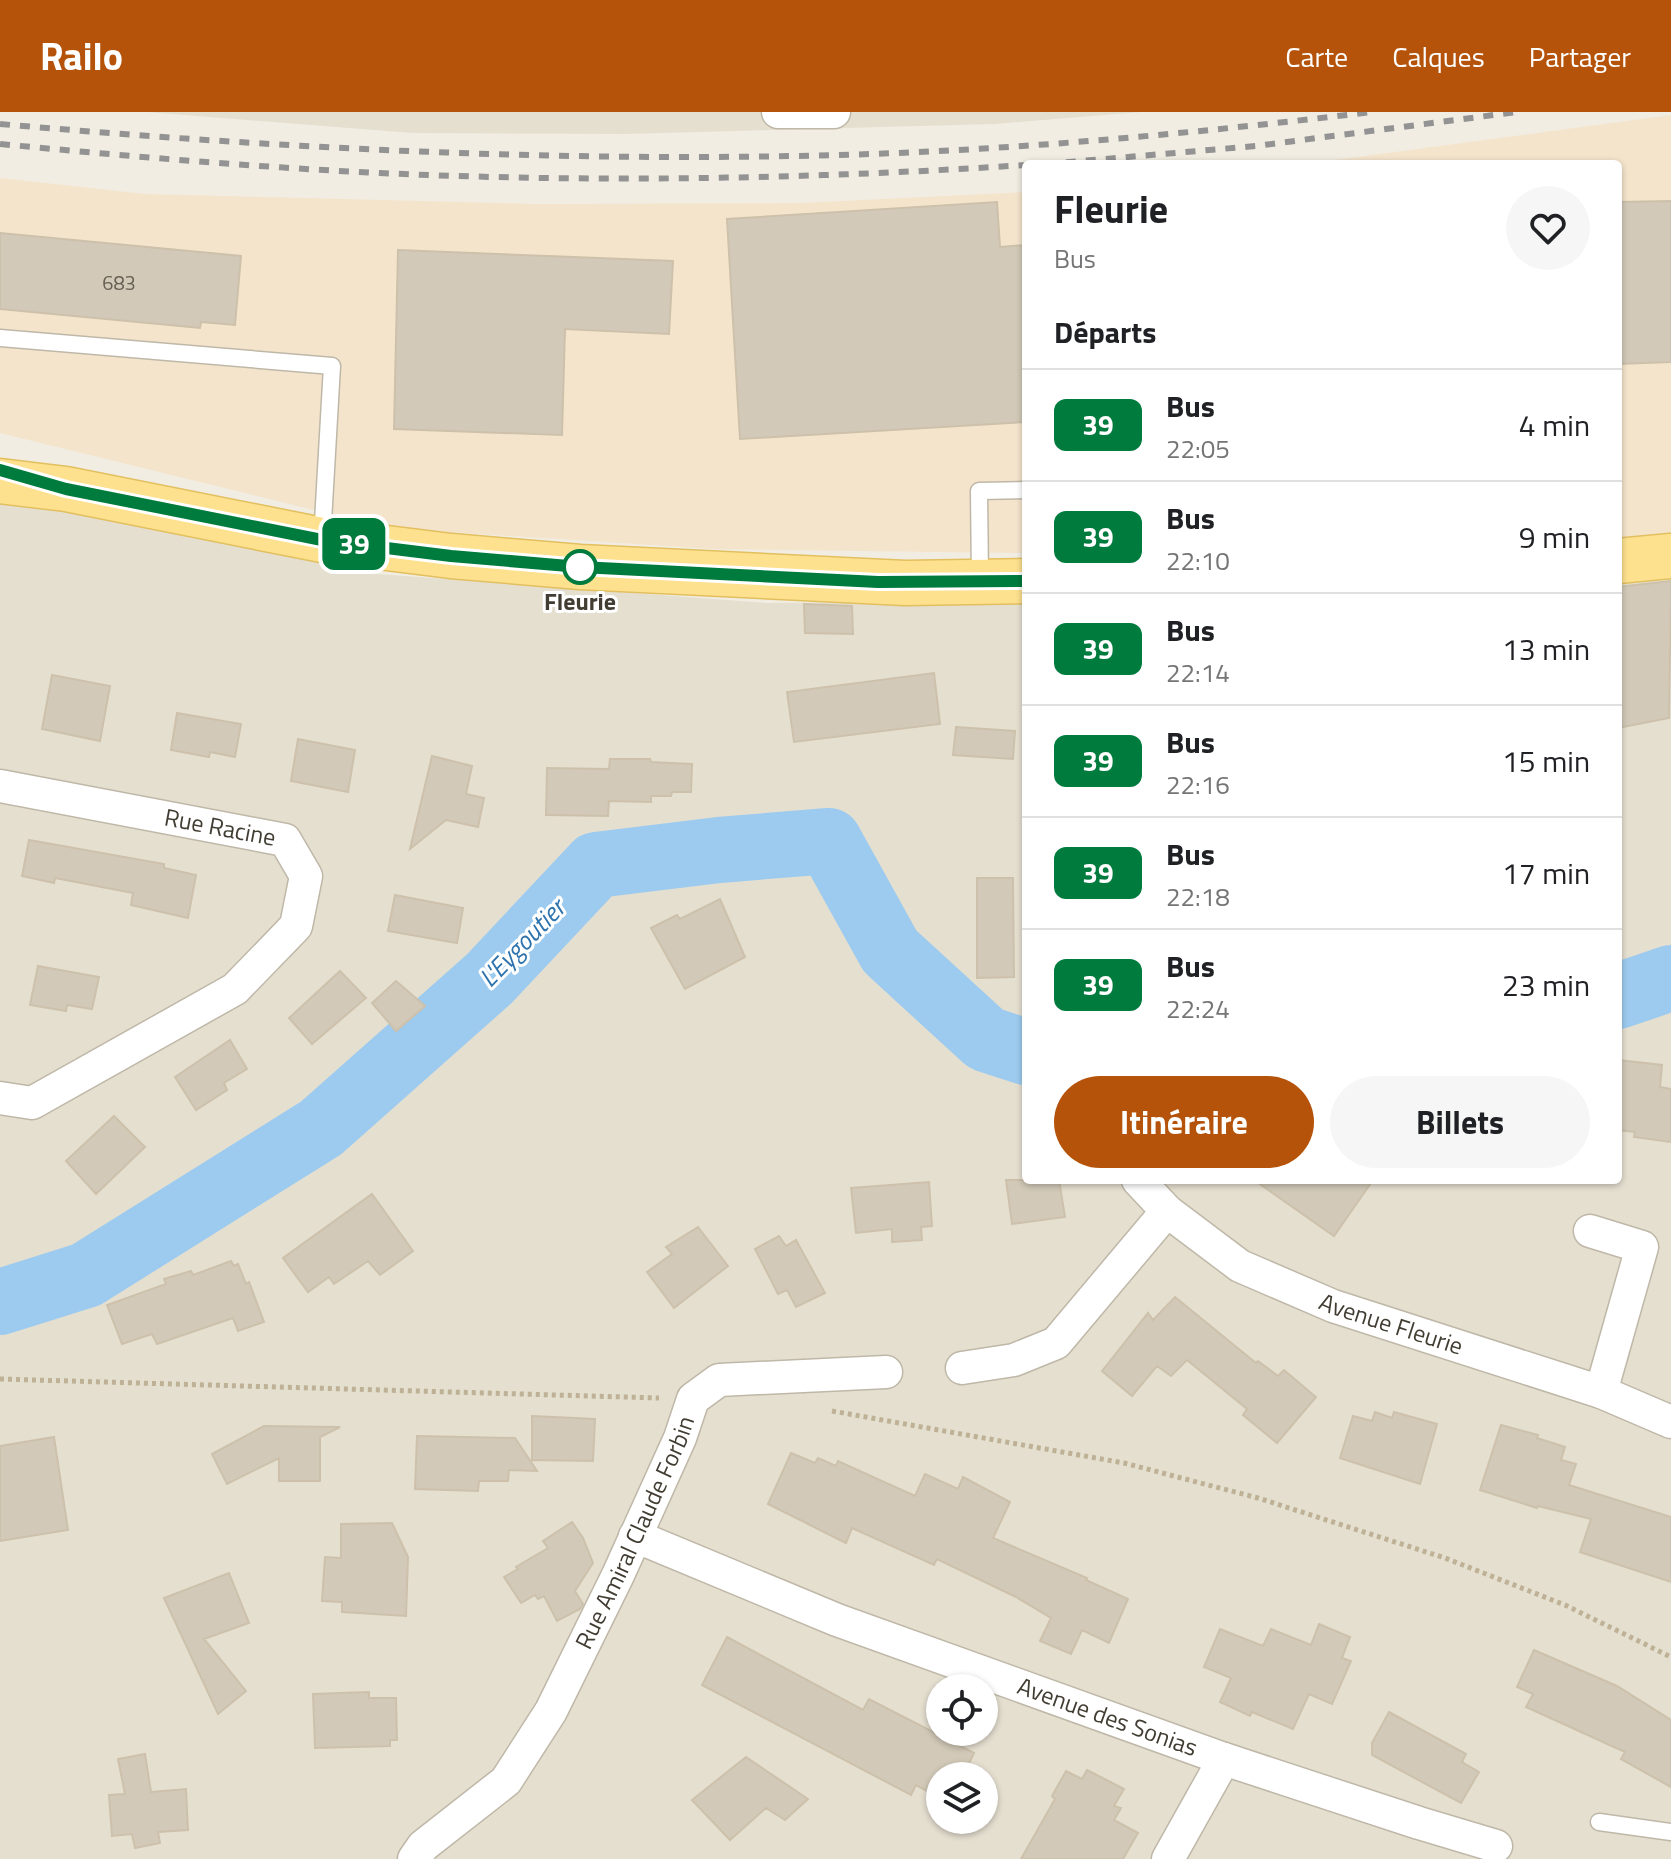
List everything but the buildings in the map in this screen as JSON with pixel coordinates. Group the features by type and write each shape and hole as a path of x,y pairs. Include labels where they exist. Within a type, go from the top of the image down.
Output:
{"main road":[{"path":"0,470 66,489"},
{"path":"0,481 66,489 322,540 451,556 580,567 905,583 1022,581"},
{"path":"1622,561 1671,556"}],"street":[{"path":"778,112 834,112"},
{"name":"Rue Racine","path":"0,786 285,840 306,876 296,926 235,989 32,1103 0,1098"},
{"name":"Avenue Fleurie","path":"1142,1184 1167,1211 1240,1266 1333,1306 1601,1392 1671,1422"},
{"path":"962,1368 1014,1360 1056,1343 1167,1211"},
{"path":"1590,1231 1642,1247 1601,1392"},
{"name":"Rue Amiral Claude Forbin","path":"414,1859 423,1846 506,1781 551,1711 680,1438 693,1399 719,1380 886,1372"},
{"name":"Avenue des Sonias","path":"635,1536 837,1620 1224,1759 1496,1846"},
{"path":"1168,1859 1224,1759"}],"lane":[{"path":"0,338 332,366 322,540"},
{"path":"980,582 979,491 1022,490"},
{"path":"1599,1822 1671,1832"}],"path":[{"path":"0,1379 693,1399"},
{"path":"824,1410 1124,1463 1258,1498 1445,1558 1565,1605 1671,1657"}],"shaded area":[{"path":"147,112 1141,112 995,124 626,134 412,133"},
{"path":"1671,115 1671,533 1622,539 1622,160 1335,160"},
{"path":"0,178 145,194 538,204 800,203 1022,192 1022,553 712,549 387,528 0,433"},
{"path":"0,498 378,574 767,603 1022,601 1022,1184 1622,1184 1622,583 1671,577 1671,1859 0,1859"}],"waterway":[{"name":"L'Eygoutier","path":"0,1302 86,1275 321,1128 489,979 596,865 829,841 890,951 986,1039 1022,1051"},
{"name":"L'Eygoutier","path":"1622,995 1671,978"}],"railway":[{"path":"0,124 396,150 694,157 865,154 1010,147 1372,112"},
{"path":"1093,160 1256,146 1517,112"},
{"path":"0,144 285,168 541,178 865,174 1022,165"}],"bus line":[{"name":"39","path":"0,470 66,489 322,540 451,556 580,567 878,582 1022,581"}],"place":[{"name":"Fleurie","path":"580,567"}]}
